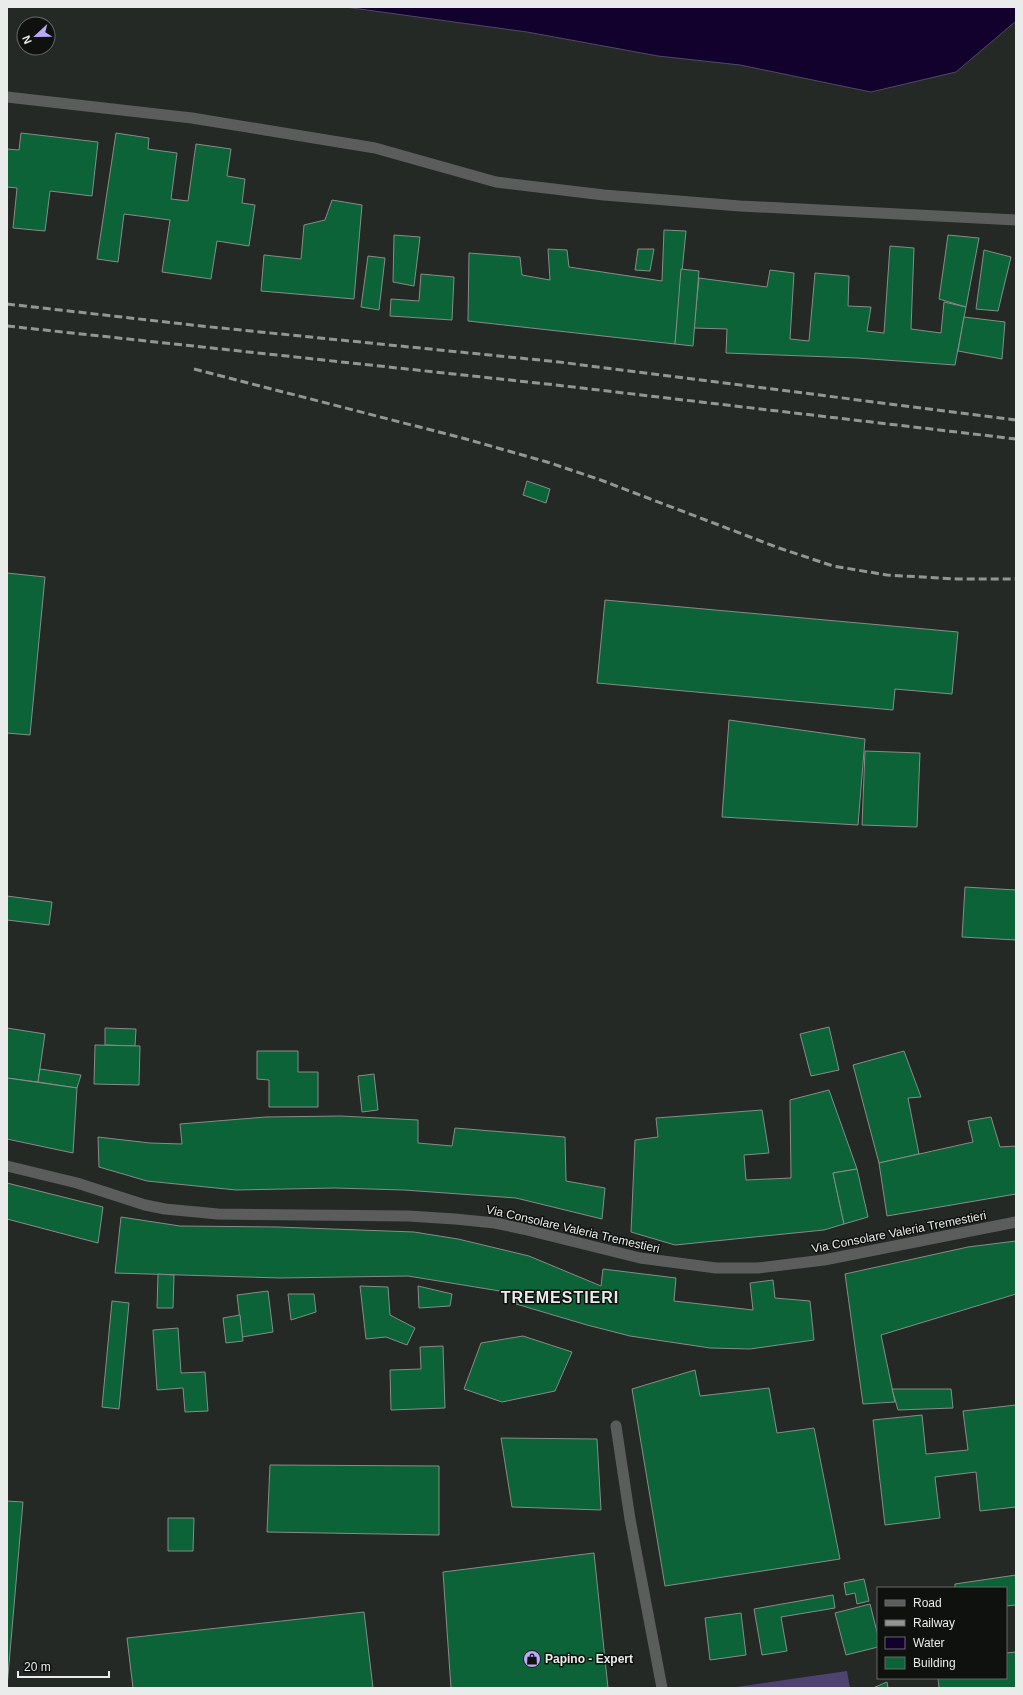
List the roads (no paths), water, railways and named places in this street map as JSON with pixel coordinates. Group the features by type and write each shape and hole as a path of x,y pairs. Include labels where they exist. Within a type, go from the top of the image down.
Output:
{"street":[{"path":"7,97 192,118 367,146 496,182 596,194 748,206 1016,220"},
{"name":"Via Consolare Valeria Tremestieri","path":"7,1166 77,1183 145,1205 165,1209 218,1214 408,1216 462,1220 523,1229 648,1260 716,1268 758,1268 816,1261 1016,1222"},
{"path":"616,1426 630,1519 662,1688"}],"water":[{"path":"345,7 1016,7 1016,21 956,72 871,92 740,65 658,56 527,32"}],"railway":[{"path":"7,304 201,326 559,362 1016,420"},
{"path":"7,326 556,385 1016,439"},
{"path":"194,369 466,439 547,462 598,479 779,548 833,566 887,575 957,579 1016,579"}],"place":[{"name":"Papino - Expert","path":"532,1659"}],"district":[{"name":"TREMESTIERI","path":"560,1297"}]}
